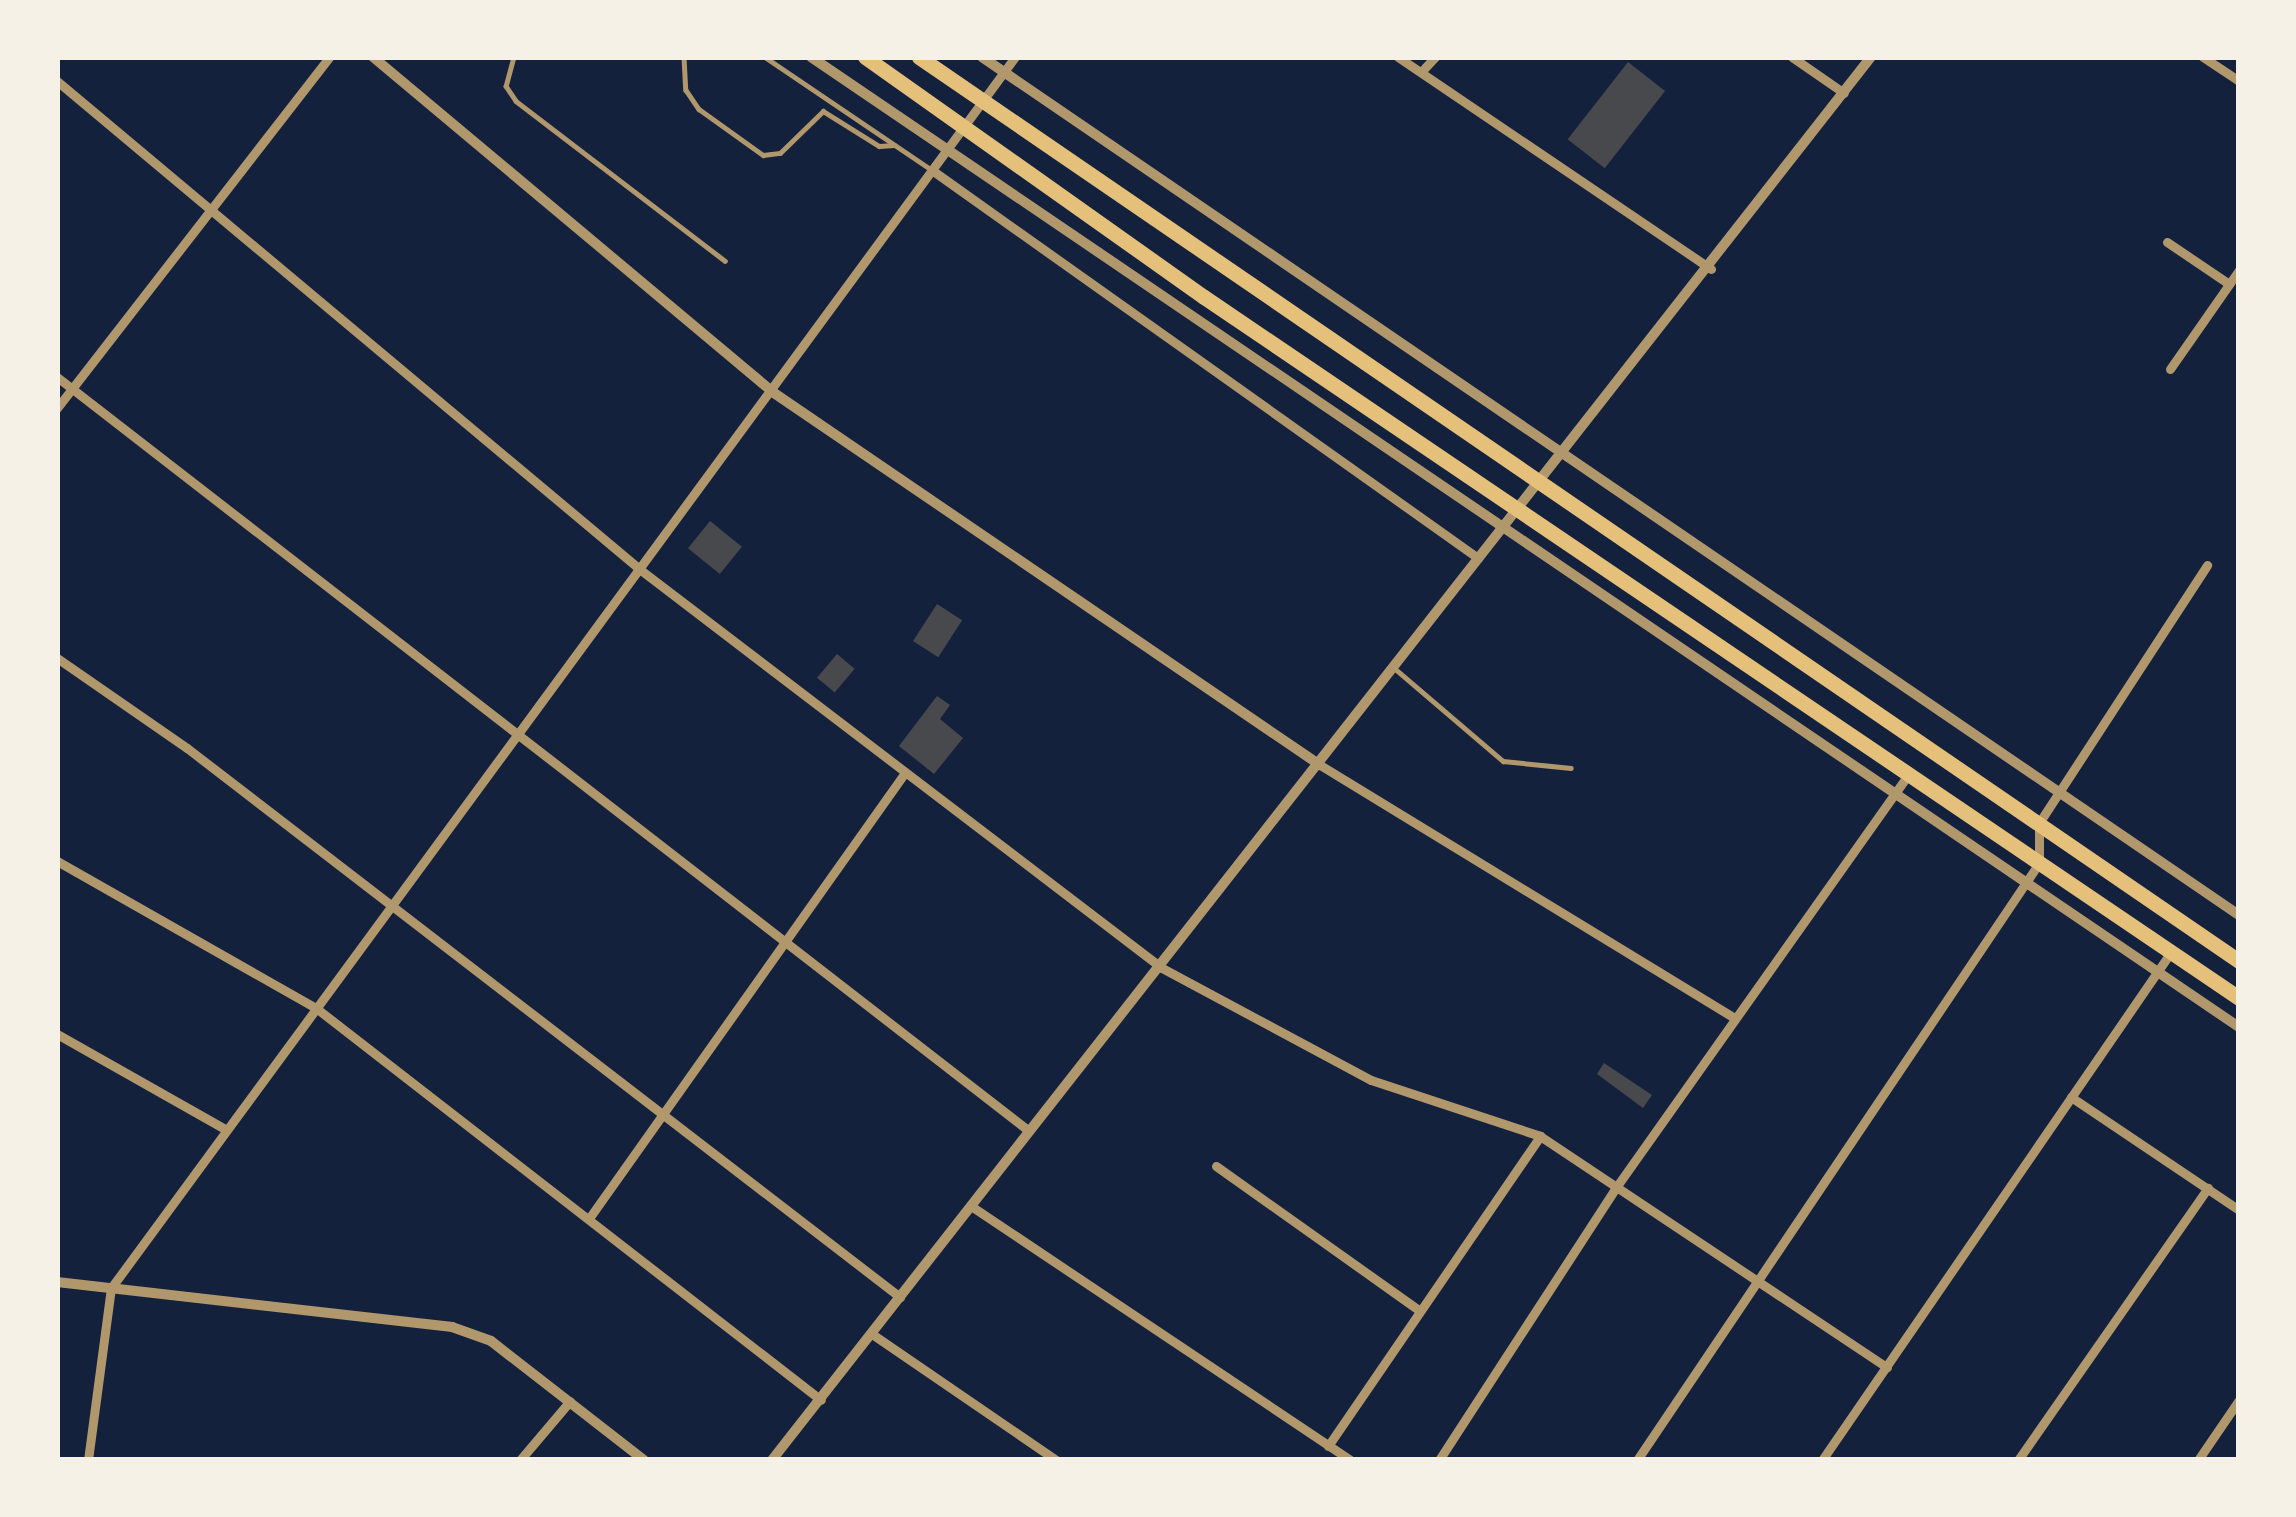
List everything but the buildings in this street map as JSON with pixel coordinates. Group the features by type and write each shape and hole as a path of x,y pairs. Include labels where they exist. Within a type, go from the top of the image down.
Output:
{"highway":[{"path":"865,57 1908,775 2170,952 2236,989"},
{"path":"920,57 2239,961"}],"street":[{"path":"57,408 329,57"},
{"path":"373,57 773,393 1320,765 1734,1018"},
{"path":"811,57 1505,523 1895,796 2239,1027"},
{"path":"982,57 2239,915"},
{"path":"88,1460 111,1288 936,173 1015,57"},
{"path":"1398,57 1711,269"},
{"path":"1420,72 1435,57"},
{"path":"1792,57 1844,93"},
{"path":"772,1460 1162,968 1560,450 1711,269 1871,57"},
{"path":"2203,57 2239,81"},
{"path":"57,81 642,572 1162,968 1371,1080 1540,1136 1887,1367"},
{"path":"936,173 1478,558"},
{"path":"2167,242 2229,284"},
{"path":"2170,369 2239,270"},
{"path":"57,377 1029,1131"},
{"path":"1637,1460 2026,882 2038,863 2039,824 2207,565"},
{"path":"57,658 187,748 390,911 900,1297"},
{"path":"590,1216 904,773"},
{"path":"1439,1460 1617,1186 1908,775"},
{"path":"57,861 316,1008 590,1216 820,1400"},
{"path":"1822,1460 2170,952"},
{"path":"58,1036 225,1129"},
{"path":"2071,1097 2239,1210"},
{"path":"1328,1445 1540,1136"},
{"path":"1216,1166 1419,1310"},
{"path":"2018,1460 2208,1188"},
{"path":"971,1206 1350,1460"},
{"path":"57,1282 452,1327 491,1341 644,1460"},
{"path":"872,1334 1056,1460"},
{"path":"2198,1460 2239,1400"},
{"path":"520,1460 570,1401"}],"lane":[{"path":"514,57 506,86 516,101 724,261"},
{"path":"684,57 686,90 699,109 763,155 780,153 823,112 880,146 894,145"},
{"path":"765,57 936,173"},
{"path":"1393,667 1503,761 1570,767"}]}
